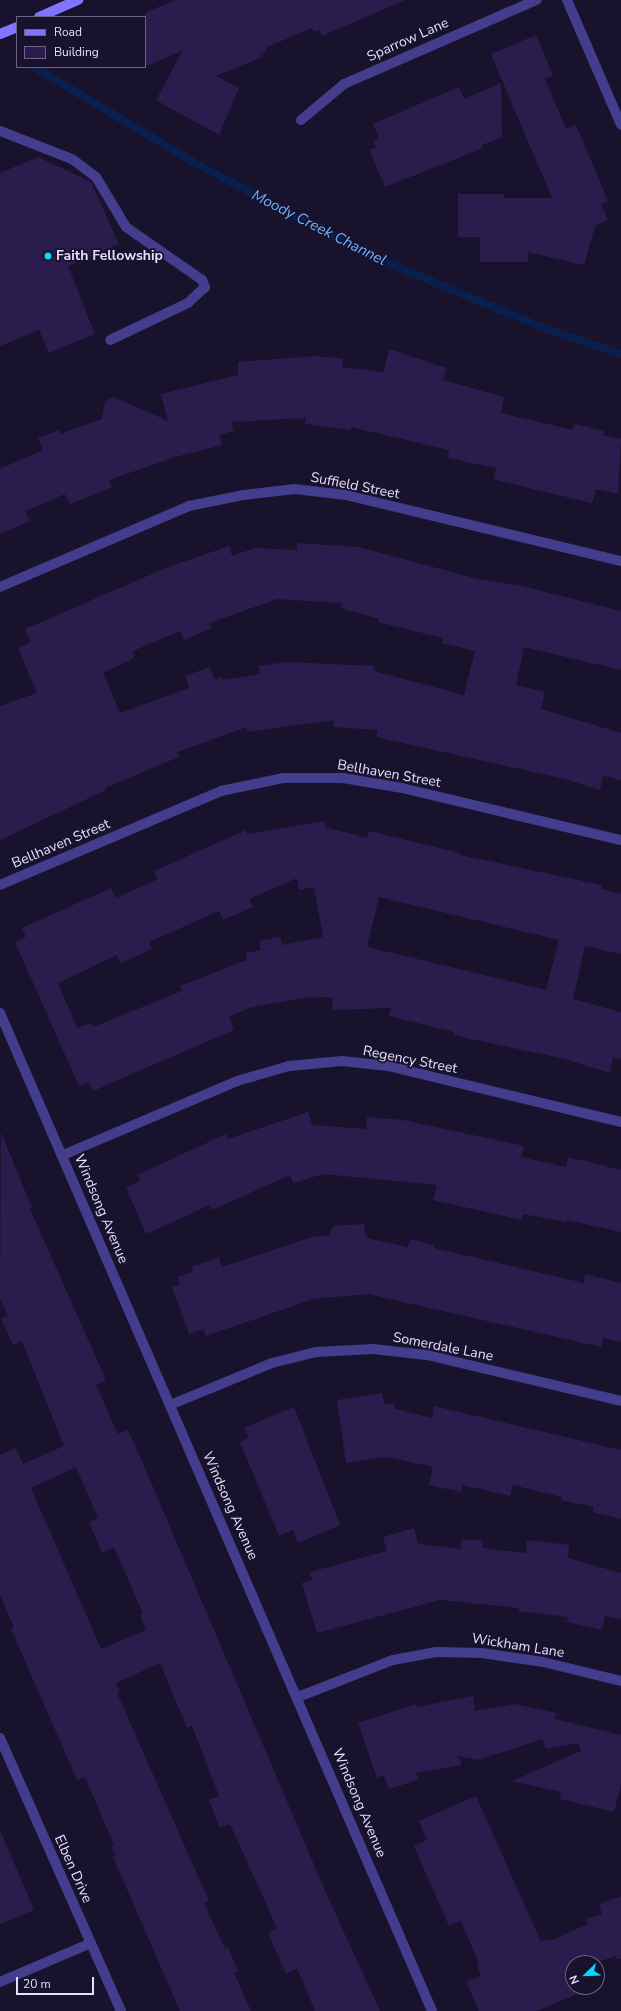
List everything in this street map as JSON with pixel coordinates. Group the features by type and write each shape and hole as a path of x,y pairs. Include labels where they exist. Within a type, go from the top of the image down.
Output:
{"main road":[{"path":"41,16 78,0"},
{"path":"0,34 16,27"}],"street":[{"name":"Sparrow Lane","path":"301,120 344,84 536,0"},
{"path":"567,0 621,125"},
{"path":"0,131 72,159 96,177 126,228 202,280 205,287 188,304 110,340"},
{"name":"Suffield Street","path":"0,587 189,506 243,495 295,489 346,495 621,561"},
{"name":"Bellhaven Street","path":"0,885 221,791 284,778 343,778 402,788 621,840"},
{"name":"Windsong Avenue","path":"0,1013 298,1697 432,2011"},
{"name":"Regency Street","path":"63,1156 237,1081 289,1066 342,1061 388,1066 621,1122"},
{"name":"Somerdale Lane","path":"170,1405 272,1363 316,1352 373,1349 427,1355 621,1401"},
{"name":"Wickham Lane","path":"298,1697 393,1660 436,1652 482,1653 528,1660 621,1681"},
{"name":"Elben Drive","path":"0,1738 121,2011"},
{"path":"0,1982 91,1943"}],"building":[{"path":"175,0 405,0 322,36 319,30 314,32 312,28 265,48 267,51 260,54 262,57 216,76 239,88 219,135 156,100 183,50 146,67 145,13"},
{"path":"536,35 553,75 545,79 566,129 576,125 608,201 601,204 608,220 595,226 584,265 528,252 528,262 480,262 480,237 458,237 458,194 504,194 504,198 552,198 491,54"},
{"path":"501,83 502,137 482,145 483,148 385,187 369,150 376,147 373,141 379,138 373,124 459,87 464,99"},
{"name":"Faith Fellowship","path":"38,157 91,182 119,244 68,266 95,334 49,353 39,330 0,346 0,173"},
{"path":"389,349 446,368 443,380 504,397 501,413 573,430 575,424 604,431 603,435 621,439 618,494 596,489 592,503 537,490 493,479 496,468 448,458 449,450 351,427 351,430 305,424 306,418 231,422 234,431 219,435 222,445 175,457 109,480 112,487 70,504 65,494 25,511 30,521 0,534 0,469 43,450 38,438 59,430 60,434 102,419 105,401 114,397 168,421 161,394 238,375 238,362 316,356 343,359 342,367 384,372"},
{"path":"297,543 358,547 478,579 522,586 621,611 621,670 524,647 516,685 545,692 541,709 621,733 621,780 603,776 600,790 565,779 376,737 378,730 333,727 334,720 247,732 247,727 177,752 179,757 105,788 106,790 0,840 0,706 37,693 18,648 31,642 25,629 166,568 229,546 232,556 255,548 297,550","holes":["277,599 342,603 340,608 379,619 378,622 443,638 442,643 475,651 464,695 374,671 374,666 286,662 259,666 260,674 223,680 222,677 214,679 210,667 185,676 189,688 120,713 103,673 134,658 133,651 180,631 184,640 212,628 210,623"]},
{"path":"324,821 325,827 367,838 369,831 460,853 460,855 602,885 601,889 621,894 621,954 585,946 573,999 621,1012 621,1059 613,1057 610,1073 565,1059 453,1035 454,1032 389,1016 391,1008 333,1010 332,997 302,998 249,1008 229,1017 234,1030 93,1091 89,1082 79,1086 15,942 26,937 22,928 111,888 116,898 158,879 154,871 246,830 247,834","holes":["297,878 299,890 314,887 323,937 282,945 280,937 259,941 261,950 246,953 247,960 180,986 182,991 93,1027 91,1023 77,1028 58,983 117,955 121,963 152,949 149,942 219,911 223,920 253,907 249,899","379,897 559,940 546,990 367,947"]},
{"path":"308,1112 312,1125 366,1129 367,1117 403,1120 524,1146 521,1157 566,1167 568,1157 621,1170 621,1232 567,1220 566,1222 523,1214 522,1220 433,1200 437,1185 323,1174 293,1183 290,1175 212,1210 210,1205 146,1234 126,1187 140,1181 137,1175 226,1134 228,1139"},
{"path":"1,1132 32,1208 30,1209 106,1380 96,1385 118,1434 128,1430 326,1893 380,2011 315,2011 297,1968 286,1974 268,1933 277,1928 230,1824 220,1828 209,1800 219,1796 192,1726 187,1728 160,1663 116,1683 120,1692 117,1693 209,1901 204,1903 225,1949 228,1947 238,1971 234,1973 251,2011 180,2011 113,1857 116,1856 111,1846 114,1845 85,1777 77,1780 11,1629 14,1627 0,1595 0,1455 16,1448 23,1464 64,1446 22,1341 13,1345 1,1319 8,1316 0,1298","holes":["76,1467 98,1518 89,1522 102,1553 114,1547 143,1614 140,1615 146,1630 101,1649 31,1488"]},
{"path":"364,1224 366,1238 408,1247 410,1239 434,1245 434,1248 584,1283 585,1274 621,1283 621,1342 603,1338 601,1347 368,1294 313,1299 206,1336 203,1329 189,1334 172,1287 180,1284 178,1277 193,1272 192,1267 219,1257 222,1267 312,1237 329,1235 333,1226"},
{"path":"382,1393 384,1404 394,1403 395,1409 432,1418 434,1406 621,1450 621,1519 593,1512 594,1507 561,1500 562,1497 513,1485 510,1496 462,1485 461,1492 429,1485 433,1467 387,1457 346,1463 337,1400"},
{"path":"294,1407 340,1525 298,1543 293,1530 279,1536 240,1442 249,1438 244,1428"},
{"path":"414,1528 418,1544 461,1549 461,1539 483,1541 483,1548 526,1553 527,1540 569,1545 568,1558 621,1573 621,1619 605,1616 602,1630 567,1622 568,1617 519,1611 519,1608 440,1600 317,1633 302,1583 312,1580 310,1572 387,1551 383,1537"},
{"path":"473,1696 475,1711 515,1704 556,1713 555,1719 621,1735 621,1784 614,1812 560,1799 561,1792 512,1781 581,1751 578,1743 546,1749 542,1739 478,1760 458,1756 462,1765 416,1773 418,1780 389,1789 384,1775 377,1778 358,1723 416,1704 417,1707"},
{"path":"476,1796 541,1942 548,1939 550,1941 588,1924 586,1919 602,1914 599,1904 621,1896 621,1959 617,1959 616,1956 605,1960 605,1955 565,1955 565,1995 575,1995 537,2011 479,2011 466,1982 481,1976 477,1965 479,1964 461,1921 449,1926 414,1846 427,1840 419,1821"},
{"path":"0,1830 34,1910 0,1924"}],"waterway":[{"name":"Moody Creek Channel","path":"36,68 195,163 371,256 549,330 621,354"}],"place":[{"name":"Faith Fellowship","path":"48,256"}]}
